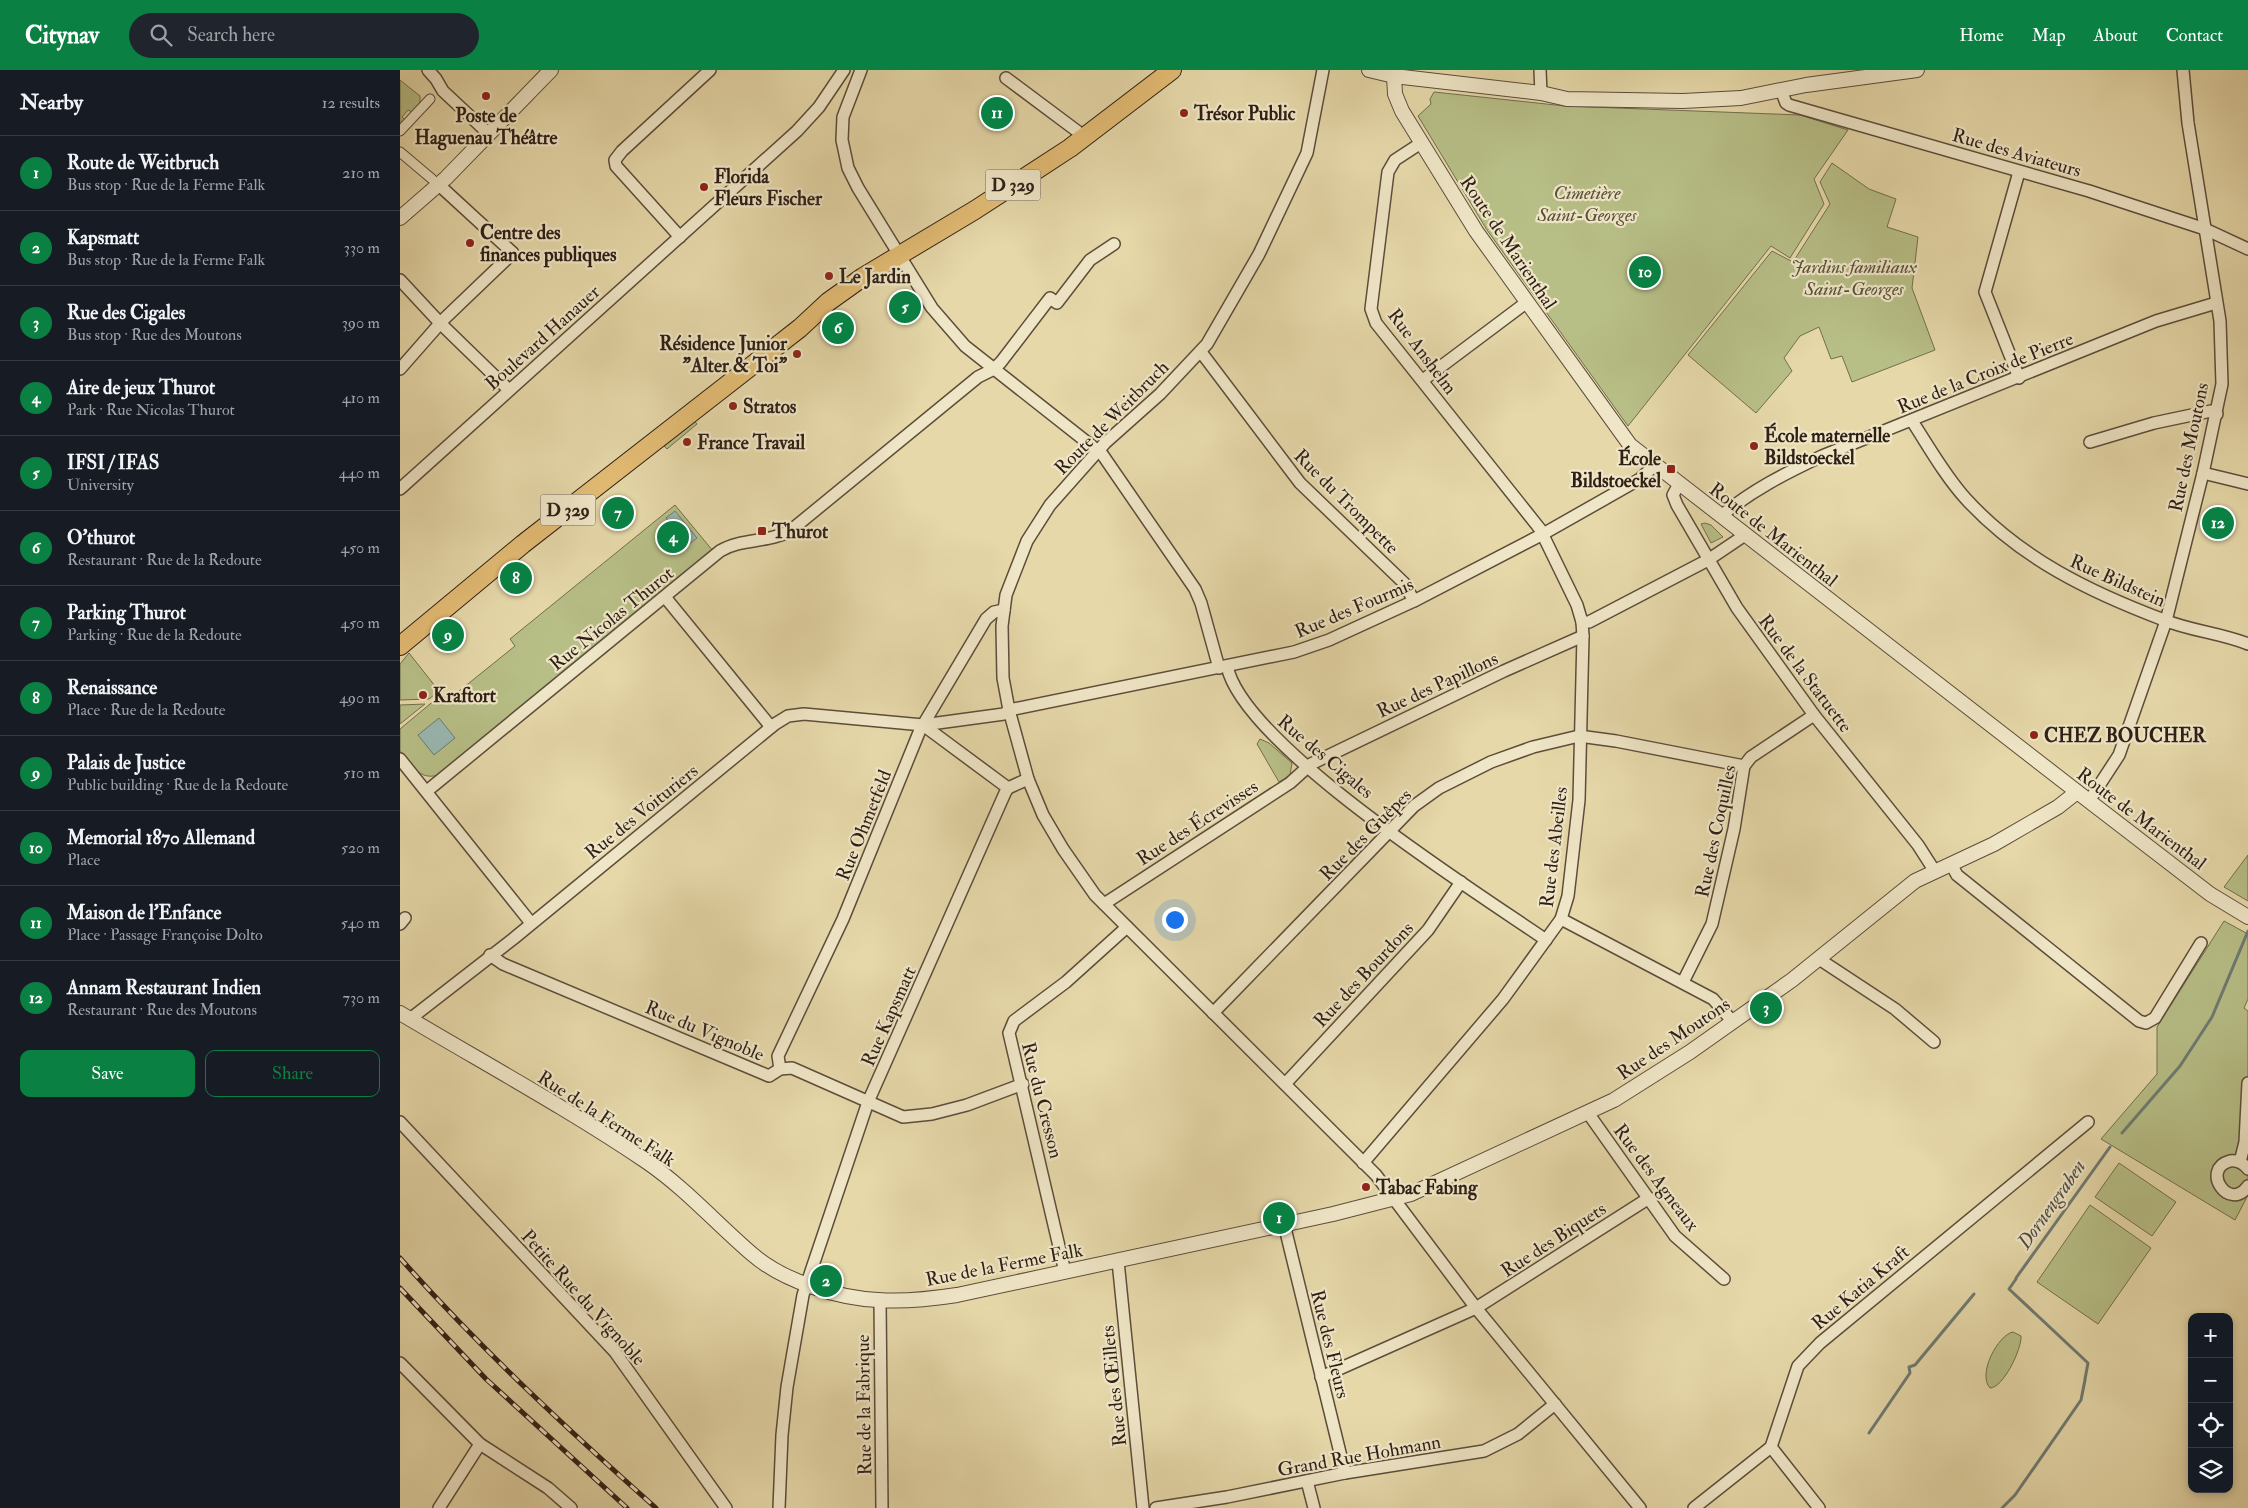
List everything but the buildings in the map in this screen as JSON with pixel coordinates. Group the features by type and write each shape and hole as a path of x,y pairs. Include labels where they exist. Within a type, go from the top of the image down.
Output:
{"main road":[{"name":"D 329","path":"400,646 510,556 800,328 828,302 899,254 975,210 1083,139 1172,70"}],"street":[{"path":"428,70 441,87 488,134"},
{"path":"400,218 435,182 488,134 551,70"},
{"path":"680,237 616,166 614,160 710,70"},
{"name":"Boulevard Hanauer","path":"798,130 834,70"},
{"name":"Boulevard Hanauer","path":"400,489 798,130 819,107 844,70"},
{"name":"Route de Weitbruch","path":"1323,70 1307,153 1259,254 1201,352 1098,450 1050,505 1027,541 1011,579 1004,610 1003,678 1009,710 1028,779 1043,815 1063,849 1104,904 1363,1163 1394,1199 1476,1308 1640,1508"},
{"path":"1369,70 1394,76 1541,93 1572,93 1627,99 1709,101 1741,98 1781,90 1917,70"},
{"path":"1540,70 1541,93"},
{"name":"Rue des Moutons","path":"2089,801 2119,756 2166,621 2203,474 2222,384 2220,321 2188,123 2183,70"},
{"name":"Rue des Cigales","path":"857,73 842,125 842,140 846,162 858,188 939,319 965,346 1098,450 1195,589 1223,667 1264,727 1308,767 1388,830 1546,940"},
{"name":"Route de Marienthal","path":"1394,76 1395,94 1421,143 1476,231 1622,436 1654,466 2077,792 2210,894 2248,917"},
{"path":"1006,78 1077,131 1083,139"},
{"name":"Rue des Aviateurs","path":"1781,90 1786,103 1789,105 2090,191 2205,229 2248,249"},
{"path":"400,131 430,99"},
{"name":"Rue Anshelm","path":"1421,143 1395,160 1388,172 1371,308 1376,323 1543,534"},
{"path":"400,152 513,253 440,323 400,369"},
{"path":"2019,172 1985,292 2019,378"},
{"path":"994,369 1050,298 1057,303 1090,260 1114,244"},
{"path":"400,280 440,323 509,390"},
{"path":"1423,380 1527,302"},
{"name":"Rue de la Croix de Pierre","path":"1721,516 1741,499 1772,480 1822,456 2019,378 2156,321 2216,303"},
{"name":"Rue du Trompette","path":"1201,352 1300,484 1404,583 1414,602"},
{"name":"Rue Nicolas Thurot","path":"427,792 726,548 790,531 978,377 994,369"},
{"path":"2090,442 2154,423 2210,411 2217,414"},
{"name":"Rue Bildstein","path":"1912,421 1965,498 2004,536 2068,580 2166,621"},
{"name":"Rue des Fourmis","path":"1009,710 1294,652 1329,640 1414,602 1543,534 1640,479 1654,466"},
{"path":"2203,474 2248,484"},
{"name":"Rue de la Statuette","path":"1679,484 1673,495 1677,505 1737,608 1814,715 1918,844 1934,870"},
{"name":"Rue des Abeilles","path":"1363,1163 1503,999 1561,919 1568,896 1579,800 1582,622 1577,605 1543,534"},
{"path":"1582,622 1588,622 1708,560 1745,535"},
{"path":"665,597 771,727"},
{"name":"Rue Ohmetfeld","path":"780,1069 778,1056 843,919 923,725 986,619 994,612 1004,610"},
{"path":"2166,621 2227,636 2248,644"},
{"name":"Rue des Papillons","path":"1308,767 1404,718 1582,636"},
{"name":"Rue des Voituriers","path":"405,1016 531,923 771,727 788,716 804,714 923,725 1004,714 1009,710"},
{"name":"Rue des Coquilles","path":"1683,982 1712,924 1734,829 1744,766 1750,757 1814,715"},
{"path":"923,725 1008,788 1028,779"},
{"path":"1579,736 1616,741 1744,766"},
{"name":"Rue des Guêpes","path":"1213,1013 1301,924 1388,830 1414,806 1439,788 1491,762 1533,747 1579,736"},
{"path":"400,759 531,923"},
{"name":"Rue des Écrevisses","path":"1104,904 1290,783 1308,767"},
{"name":"Rue Kapsmatt","path":"780,1508 782,1435 787,1387 803,1295 868,1102 1008,788"},
{"name":"Rue des Moutons","path":"1394,1199 1411,1194 1588,1113 1622,1095 1733,1022 1819,959 1908,885 1934,870 1980,852 2047,814 2068,801 2077,792"},
{"path":"1951,864 1957,875 2139,1021 2146,1023 2155,1018 2201,943"},
{"name":"Rue des Bourdons","path":"1285,1084 1428,930 1461,882"},
{"path":"1561,919 1714,999 1733,1022"},
{"name":"Rue du Cresson","path":"1065,1272 1009,1033 1014,1020 1066,982 1127,927"},
{"name":"Rue du Vignoble","path":"490,954 503,964 769,1076 780,1069 792,1068 903,1117 932,1114 967,1105 1022,1084"},
{"path":"1819,959 1895,1009 1934,1042"},
{"name":"Rue de la Ferme Falk","path":"405,1016 594,1128 648,1163 753,1255 777,1272 808,1284 880,1301 957,1296 1394,1199"},
{"path":"2248,1083 2244,1166 2229,1162 2220,1168 2217,1178 2218,1184 2231,1194 2241,1192 2248,1186"},
{"name":"Rue des Agneaux","path":"1588,1113 1675,1236 1724,1279"},
{"name":"Petite Rue du Vignoble","path":"400,1122 615,1352 726,1508"},
{"name":"Rue Katia Kraft","path":"1771,1446 1798,1366 1820,1343 2088,1122"},
{"name":"Rue des Biquets","path":"1321,1377 1476,1308 1649,1198"},
{"name":"Rue des Fleurs","path":"1284,1224 1344,1473"},
{"name":"Rue des Œillets","path":"1118,1260 1143,1508"},
{"name":"Rue de la Fabrique","path":"880,1301 882,1508"},
{"path":"400,1363 480,1444 548,1488 571,1508"},
{"name":"Grand Rue Hohmann","path":"1156,1508 1344,1473 1484,1451 1518,1434 1555,1404"},
{"path":"439,1508 480,1444"},
{"path":"1694,1508 1771,1446 1820,1508"},
{"path":"1307,1481 1314,1508"}],"green space":[{"path":"400,80 420,96 420,103 412,112 408,110 402,117 405,120 400,125"},
{"name":"Cimetière Saint-Georges","path":"1434,92 1565,106 1800,115 1848,130 1814,179 1824,204 1790,258 1771,246 1628,426 1487,230 1418,116 1431,104 1430,99"},
{"name":"Jardins familiaux Saint-Georges","path":"1832,163 1869,189 1896,199 1887,227 1918,237 1912,288 1935,350 1852,382 1842,356 1831,359 1819,327 1800,336 1784,358 1792,371 1756,413 1688,355 1772,251 1793,262 1830,204 1820,182"},
{"path":"693,419 697,424 667,449 662,444"},
{"path":"675,505 713,551 438,775 426,776 416,770 400,751 400,729 442,694 448,700 515,646 510,639"},
{"path":"1701,524 1711,525 1723,537 1711,543"},
{"path":"409,653 439,691 429,699 400,700 400,664"},
{"path":"425,704 400,724 400,705"},
{"path":"1260,739 1269,743 1292,763 1290,775 1279,782 1257,744"},
{"path":"2248,855 2248,901 2224,887"},
{"path":"2224,921 2248,934 2248,999 2244,1008 2248,1011 2248,1195 2235,1220 2101,1139 2157,1074 2157,1027"},
{"path":"2119,1163 2176,1202 2152,1236 2095,1197"},
{"path":"2090,1205 2151,1248 2098,1324 2037,1282"},
{"path":"2013,1332 2021,1336 2015,1358 2006,1375 2000,1382 1990,1388 1986,1374 1991,1356 2001,1340"}],"water":[{"path":"675,511 697,538 688,545 666,518"},
{"path":"439,718 455,738 434,755 418,735"}],"waterway":[{"path":"2122,1133 2180,1066 2212,1017 2248,931"},
{"name":"Dornengraben","path":"2016,1278 2110,1147"},
{"name":"Dornengraben","path":"2016,1279 2009,1289 2088,1363 2085,1379"},
{"path":"1869,1433 1910,1373 1909,1367 1915,1365 1974,1294"},
{"name":"Dornengraben","path":"2002,1508 2015,1495 2081,1400 2085,1380"}],"railway":[{"path":"400,1258 461,1324 524,1387 656,1508"},
{"path":"400,1288 486,1379 627,1508"}],"place":[{"name":"Poste de Haguenau Théâtre","path":"486,96"},
{"name":"Maison de l'Enfance","path":"997,113"},
{"name":"Trésor Public","path":"1184,113"},
{"name":"Florida Fleurs Fischer","path":"704,187"},
{"name":"Centre des finances publiques","path":"470,243"},
{"name":"Memorial 1870 Allemand","path":"1645,272"},
{"name":"Le Jardin","path":"829,276"},
{"name":"IFSI / IFAS","path":"905,307"},
{"name":"O'thurot","path":"838,328"},
{"name":"Résidence Junior \"Alter & Toi\"","path":"797,354"},
{"name":"Stratos","path":"733,406"},
{"name":"France Travail","path":"687,442"},
{"name":"École maternelle Bildstoeckel","path":"1754,446"},
{"name":"École Bildstoeckel","path":"1671,469"},
{"name":"Parking Thurot","path":"618,513"},
{"name":"Annam Restaurant Indien","path":"2218,523"},
{"name":"Thurot","path":"762,531"},
{"name":"Aire de jeux Thurot","path":"673,537"},
{"name":"Renaissance","path":"516,578"},
{"name":"Palais de Justice","path":"448,635"},
{"name":"Kraftort","path":"423,695"},
{"name":"CHEZ BOUCHER","path":"2034,735"},
{"name":"Rue des Cigales","path":"1766,1008"},
{"name":"Tabac Fabing","path":"1366,1187"},
{"name":"Route de Weitbruch","path":"1279,1218"},
{"name":"Kapsmatt","path":"826,1281"}]}
